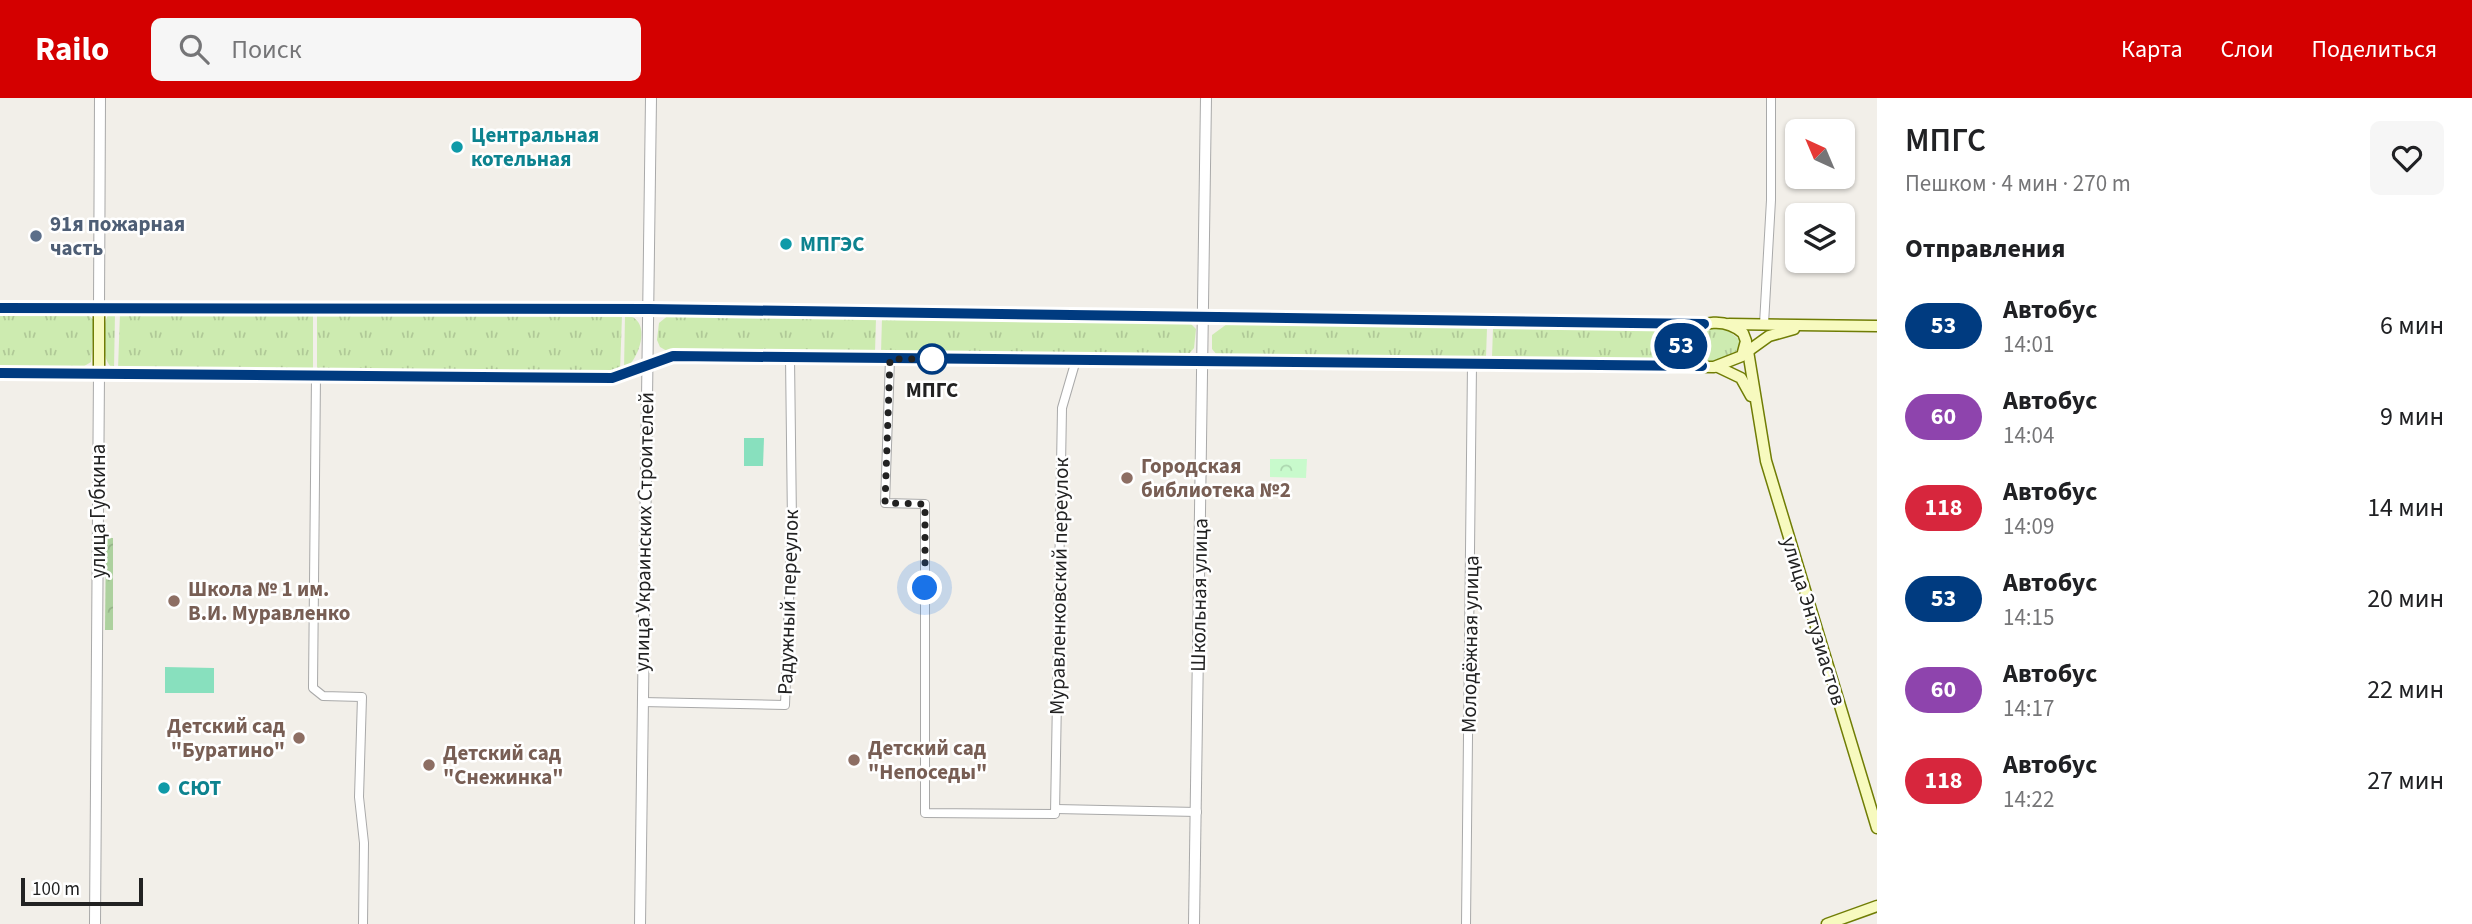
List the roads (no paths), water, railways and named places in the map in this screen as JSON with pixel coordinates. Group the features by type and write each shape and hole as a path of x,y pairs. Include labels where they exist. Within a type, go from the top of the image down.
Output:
{"main road":[{"path":"0,308 649,309 1877,326"},
{"name":"улица Губкина","path":"99,308 99,373"},
{"path":"1704,324 1689,330 1681,346 1690,362 1708,367"},
{"path":"1720,324 1740,330 1745,349"},
{"path":"0,373 612,378 673,356 1708,367 1769,336 1796,329 1831,326"},
{"path":"1752,371 1759,350 1769,336"},
{"name":"улица Энтузиастов","path":"1745,349 1752,371 1757,412 1778,503 1877,828"},
{"name":"улица Энтузиастов","path":"1708,367 1741,378 1757,412"},
{"path":"1827,924 1877,906"}],"street":[{"name":"улица Губкина","path":"99,308 100,98"},
{"name":"улица Украинских Строителей","path":"640,924 651,98"},
{"name":"Школьная улица","path":"1194,924 1206,98"},
{"path":"1764,324 1772,98"},
{"name":"Радужный переулок","path":"642,702 785,705 792,523 790,357"},
{"path":"890,359 885,503 925,504 925,813 1197,812"},
{"name":"Муравленковский переулок","path":"1055,812 1062,408 1076,360"},
{"name":"Молодёжная улица","path":"1466,924 1472,364"},
{"name":"улица Губкина","path":"95,924 99,373"},
{"path":"316,375 313,688 323,696 362,697 359,797 364,843 363,924"}],"place":[{"name":"Центральная котельная","path":"457,147"},
{"name":"91я пожарная часть","path":"36,236"},
{"name":"МПГЭС","path":"786,244"},
{"name":"МПГС","path":"932,359"},
{"name":"Городская библиотека №2","path":"1127,478"},
{"name":"Школа № 1 им. В.И. Муравленко","path":"174,601"},
{"name":"Детский сад \"Буратино\"","path":"299,738"},
{"name":"Детский сад \"Непоседы\"","path":"854,760"},
{"name":"Детский сад \"Снежинка\"","path":"429,765"},
{"name":"СЮТ","path":"164,788"}]}
